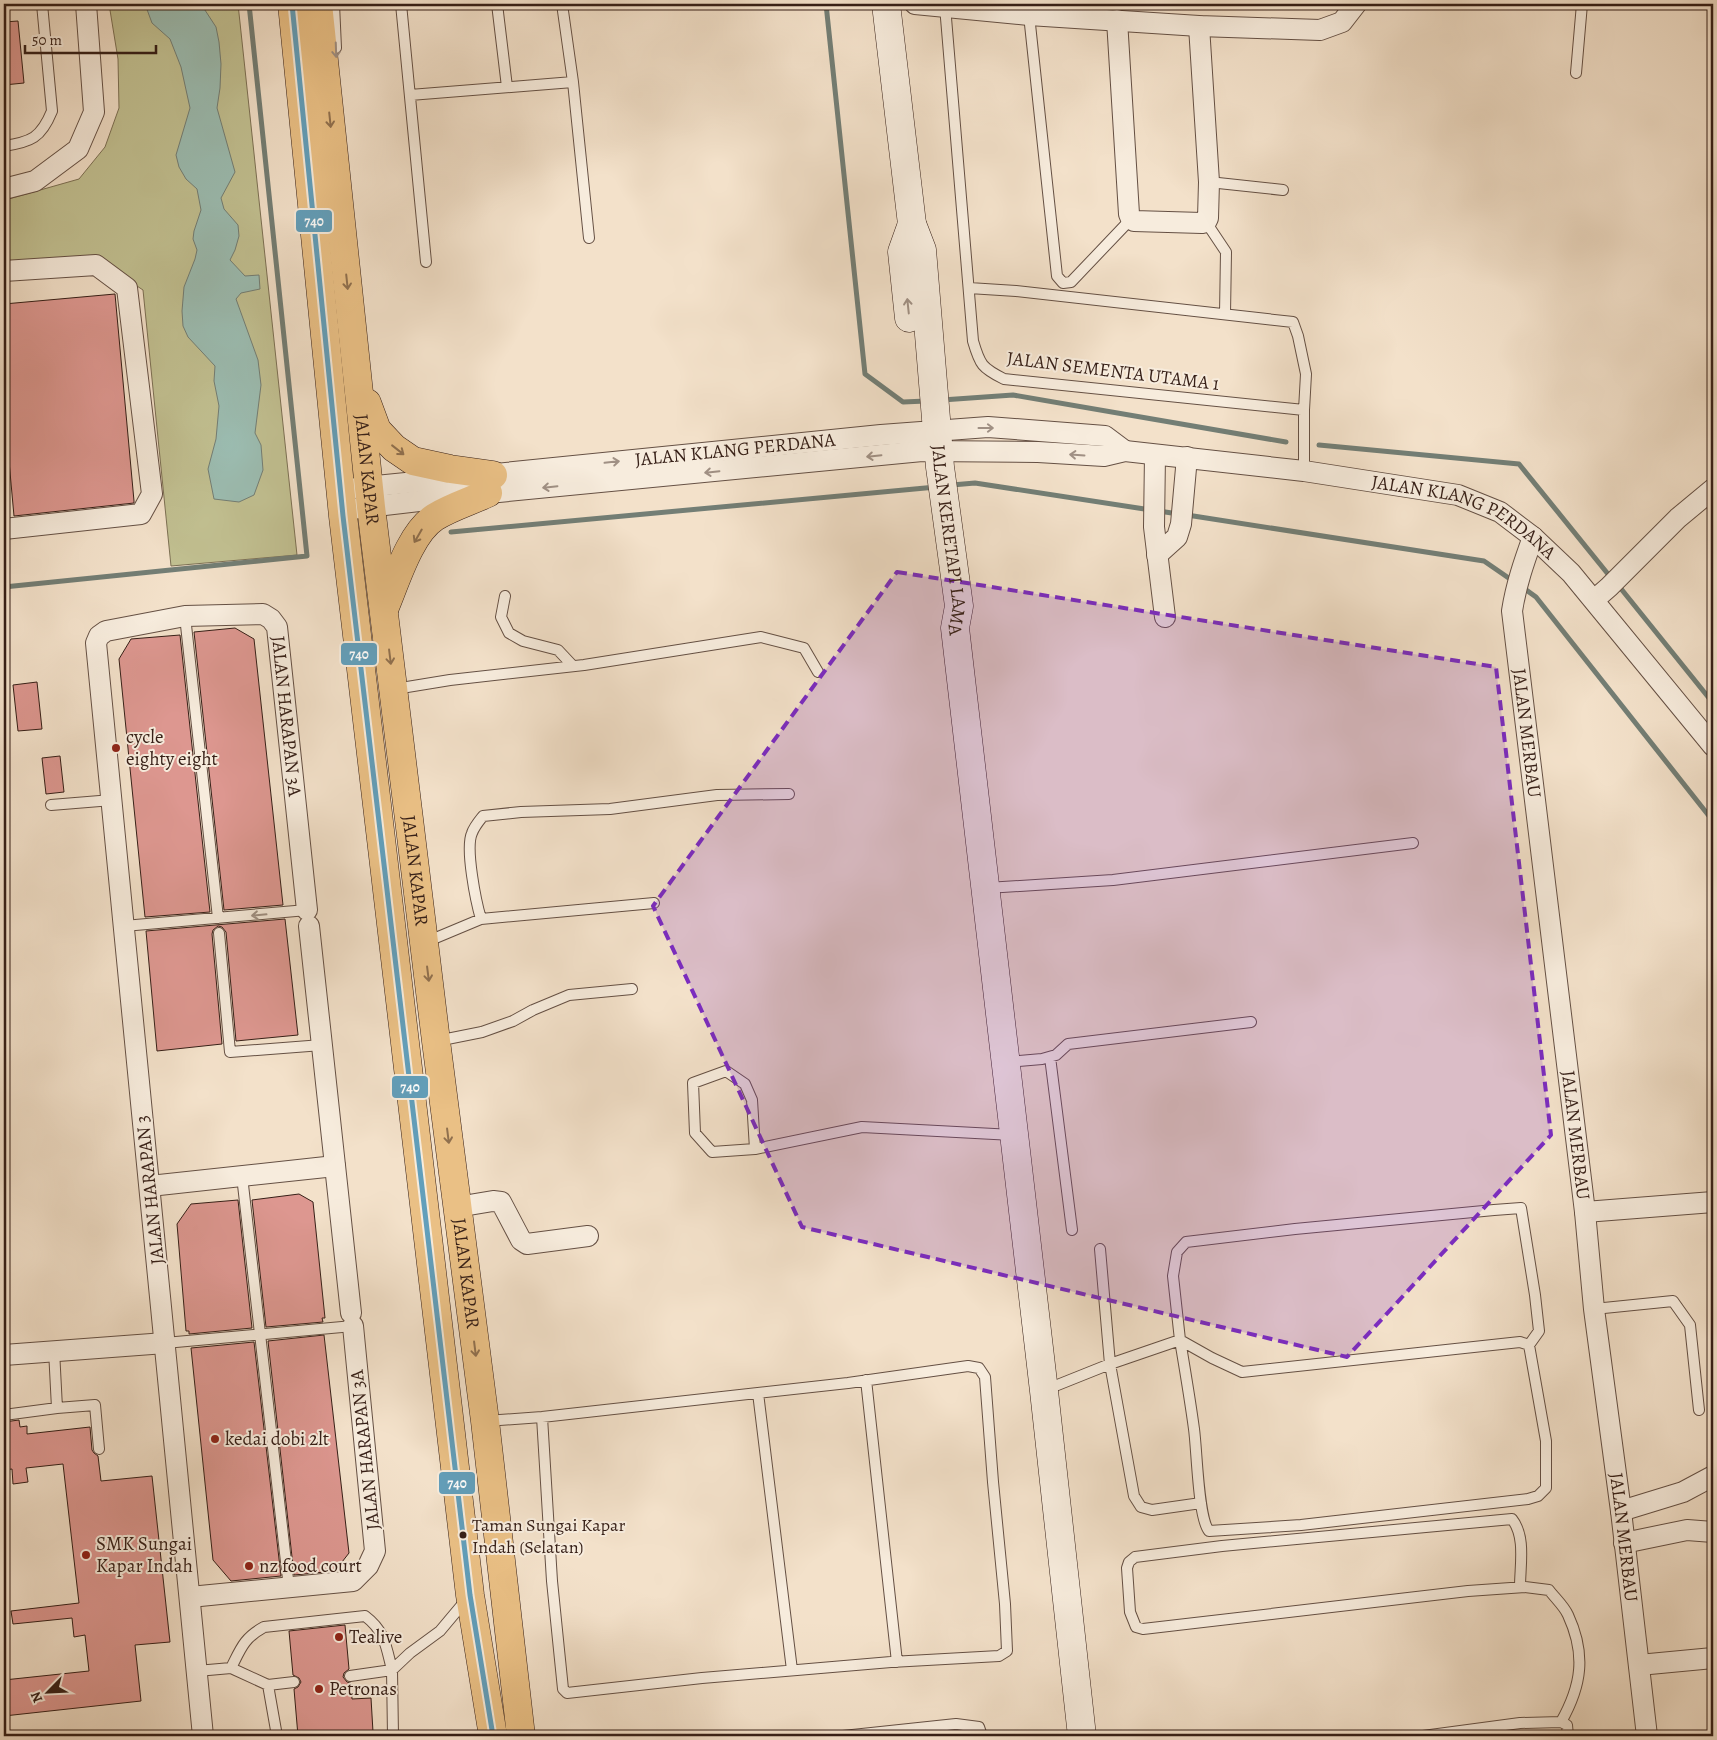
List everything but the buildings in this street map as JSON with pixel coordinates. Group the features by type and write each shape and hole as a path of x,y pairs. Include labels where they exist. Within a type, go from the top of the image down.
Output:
{"highway":[{"name":"JALAN KAPAR","path":"292,4 341,500 470,1595 493,1736"},
{"name":"JALAN KAPAR","path":"318,4 331,84 357,379 370,497 436,1041 485,1421 521,1736"},
{"path":"357,379 377,430 394,448 413,461 450,469 491,484"},
{"path":"384,608 409,552 422,529 435,517 491,484"},
{"path":"474,1736 481,1720 487,1692"}],"street":[{"path":"4,189 35,181 78,149 94,112 86,4"},
{"name":"JALAN KERETAPI LAMA","path":"886,4 912,224 902,252 939,508 959,606 956,628 1082,1736"},
{"path":"915,4 1029,15 1199,26 1320,30 1342,22 1356,4"},
{"path":"1117,20 1131,219 1134,221 1202,224 1208,218 1209,182 1199,26"},
{"path":"4,271 96,266 127,288 152,494 141,514 4,526"},
{"name":"JALAN KLANG PERDANA","path":"341,500 491,484 929,431 988,427 1105,436 1125,451 1304,471 1458,495 1500,512 1533,537 1571,573 1713,746"},
{"path":"1155,455 1155,509 1164,617"},
{"path":"1158,555 1177,537 1182,524 1187,457"},
{"path":"1594,600 1610,587 1678,518 1713,489"},
{"name":"JALAN MERBAU","path":"1533,537 1514,593 1512,611 1585,1212 1594,1309 1621,1511 1647,1736"},
{"name":"JALAN HARAPAN 3A","path":"96,643 99,636 106,631 185,616 263,614 272,619 277,627 375,1551 368,1566 353,1581 190,1597"},
{"name":"JALAN HARAPAN 3","path":"96,643 203,1736"},
{"path":"150,1186 335,1166"},
{"path":"457,1207 493,1201 501,1202 522,1240 527,1244 588,1236"},
{"path":"1585,1212 1713,1202"},
{"path":"4,1355 165,1343"},
{"path":"1621,1511 1683,1492 1713,1476"},
{"path":"1624,1543 1687,1530 1713,1532"},
{"path":"506,1611 500,1647 510,1736"},
{"path":"1639,1665 1713,1658"}],"lane":[{"path":"4,146 25,143 36,136 47,124 52,111 42,4"},
{"path":"334,4 336,60"},
{"path":"401,4 426,262"},
{"path":"497,4 507,87"},
{"path":"562,4 573,82 589,238"},
{"path":"1576,73 1582,4"},
{"name":"JALAN SEMENTA UTAMA 1","path":"945,6 973,341 978,359 988,372 1004,379 1304,410"},
{"path":"1029,15 1057,276 1063,283 1062,296"},
{"path":"410,95 573,82"},
{"path":"1209,182 1283,190"},
{"path":"1063,283 1071,282 1131,219"},
{"path":"1206,222 1226,252 1225,314"},
{"path":"969,288 1062,296 1293,322 1306,374 1304,471"},
{"path":"505,596 501,618 509,633 523,641 558,650 573,666"},
{"path":"185,616 218,918"},
{"path":"394,690 450,680 573,666 761,637 804,648 818,672"},
{"path":"481,919 475,900 470,855 471,834 483,816 521,812 610,809 717,794 789,794"},
{"path":"50,805 112,800"},
{"path":"987,888 1113,880 1413,843"},
{"path":"424,943 481,919 654,903"},
{"path":"124,926 218,918 308,918"},
{"path":"219,933 230,1052 322,1045"},
{"path":"436,1041 482,1032 513,1021 569,995 632,989"},
{"path":"1006,1062 1050,1057 1056,1055 1068,1044 1251,1022"},
{"path":"1050,1057 1072,1230"},
{"path":"756,1149 752,1100 745,1084 726,1071 693,1082 695,1133 712,1152 756,1149 862,1127 1014,1136"},
{"path":"242,1176 288,1588"},
{"path":"1521,1208 1539,1331 1529,1345 1546,1442 1546,1488 1538,1496 1301,1526 1210,1532 1205,1527 1173,1276 1177,1252 1186,1242 1295,1229 1521,1208"},
{"path":"1100,1249 1110,1364 1134,1496 1141,1507 1152,1510 1202,1503"},
{"path":"1594,1309 1673,1301 1690,1326 1699,1410"},
{"path":"165,1343 260,1334 352,1320"},
{"path":"1044,1391 1110,1364 1180,1340 1242,1372 1520,1342 1529,1345"},
{"path":"54,1350 57,1408"},
{"path":"485,1421 542,1417 866,1380 968,1366 979,1368 985,1378 1005,1604 1007,1651 999,1656 792,1670 702,1678 572,1694 567,1693 563,1689 552,1581 542,1417"},
{"path":"866,1380 897,1662"},
{"path":"758,1392 792,1670"},
{"path":"4,1415 95,1405 99,1449"},
{"path":"1520,1587 1520,1542 1517,1526 1512,1519 1222,1546 1135,1557 1127,1568 1130,1612 1136,1627 1142,1629 1468,1591 1520,1587 1550,1590 1568,1613 1580,1650 1577,1682 1572,1702 1561,1722"},
{"path":"350,1676 392,1670 410,1653 440,1631 470,1595"},
{"path":"231,1668 250,1634 264,1627 365,1616 376,1624 383,1635 392,1670 393,1736"},
{"path":"197,1671 231,1668 268,1685 294,1682"},
{"path":"268,1685 278,1736"},
{"path":"1423,1736 1520,1723 1561,1722 1566,1725 1568,1736"},
{"path":"843,1736 956,1724 979,1728 982,1736"}],"highlighted area":[{"path":"897,572 1496,667 1551,1135 1347,1357 802,1227 653,906"}],"shaded area":[{"path":"109,4 238,4 297,555 171,566 143,290 92,256 8,262 5,200 79,179 105,147 119,108 118,59"}],"water":[{"path":"145,4 201,4 216,27 219,42 221,64 217,108 235,172 221,198 224,209 238,225 239,236 230,260 245,276 259,275 260,289 241,293 236,299 258,360 261,385 255,433 261,445 263,470 254,495 239,502 214,499 208,469 216,439 219,406 214,381 215,366 188,337 183,326 184,287 197,250 193,239 201,210 197,189 186,179 179,167 176,155 190,108 181,67 170,39 152,23"}],"waterway":[{"path":"4,587 307,556 249,4"},
{"path":"826,4 865,374 903,402 926,401"},
{"path":"942,400 1013,395 1286,442"},
{"path":"1319,445 1519,464 1612,579"},
{"path":"952,485 975,483 1151,510"},
{"path":"451,532 936,487"},
{"path":"1159,511 1178,514"},
{"path":"1187,515 1484,561 1513,581"},
{"path":"1618,585 1713,703"},
{"path":"1522,587 1536,597 1713,821"}],"transit line":[{"name":"740","path":"292,4 343,516 470,1595 493,1736"}],"place":[{"name":"cycle eighty eight","path":"116,748"},
{"name":"kedai dobi 2lt","path":"215,1439"},
{"name":"Taman Sungai Kapar Indah (Selatan)","path":"463,1535"},
{"name":"SMK Sungai Kapar Indah","path":"86,1555"},
{"name":"nz food court","path":"249,1566"},
{"name":"Tealive","path":"339,1637"},
{"name":"Petronas","path":"319,1689"}]}
